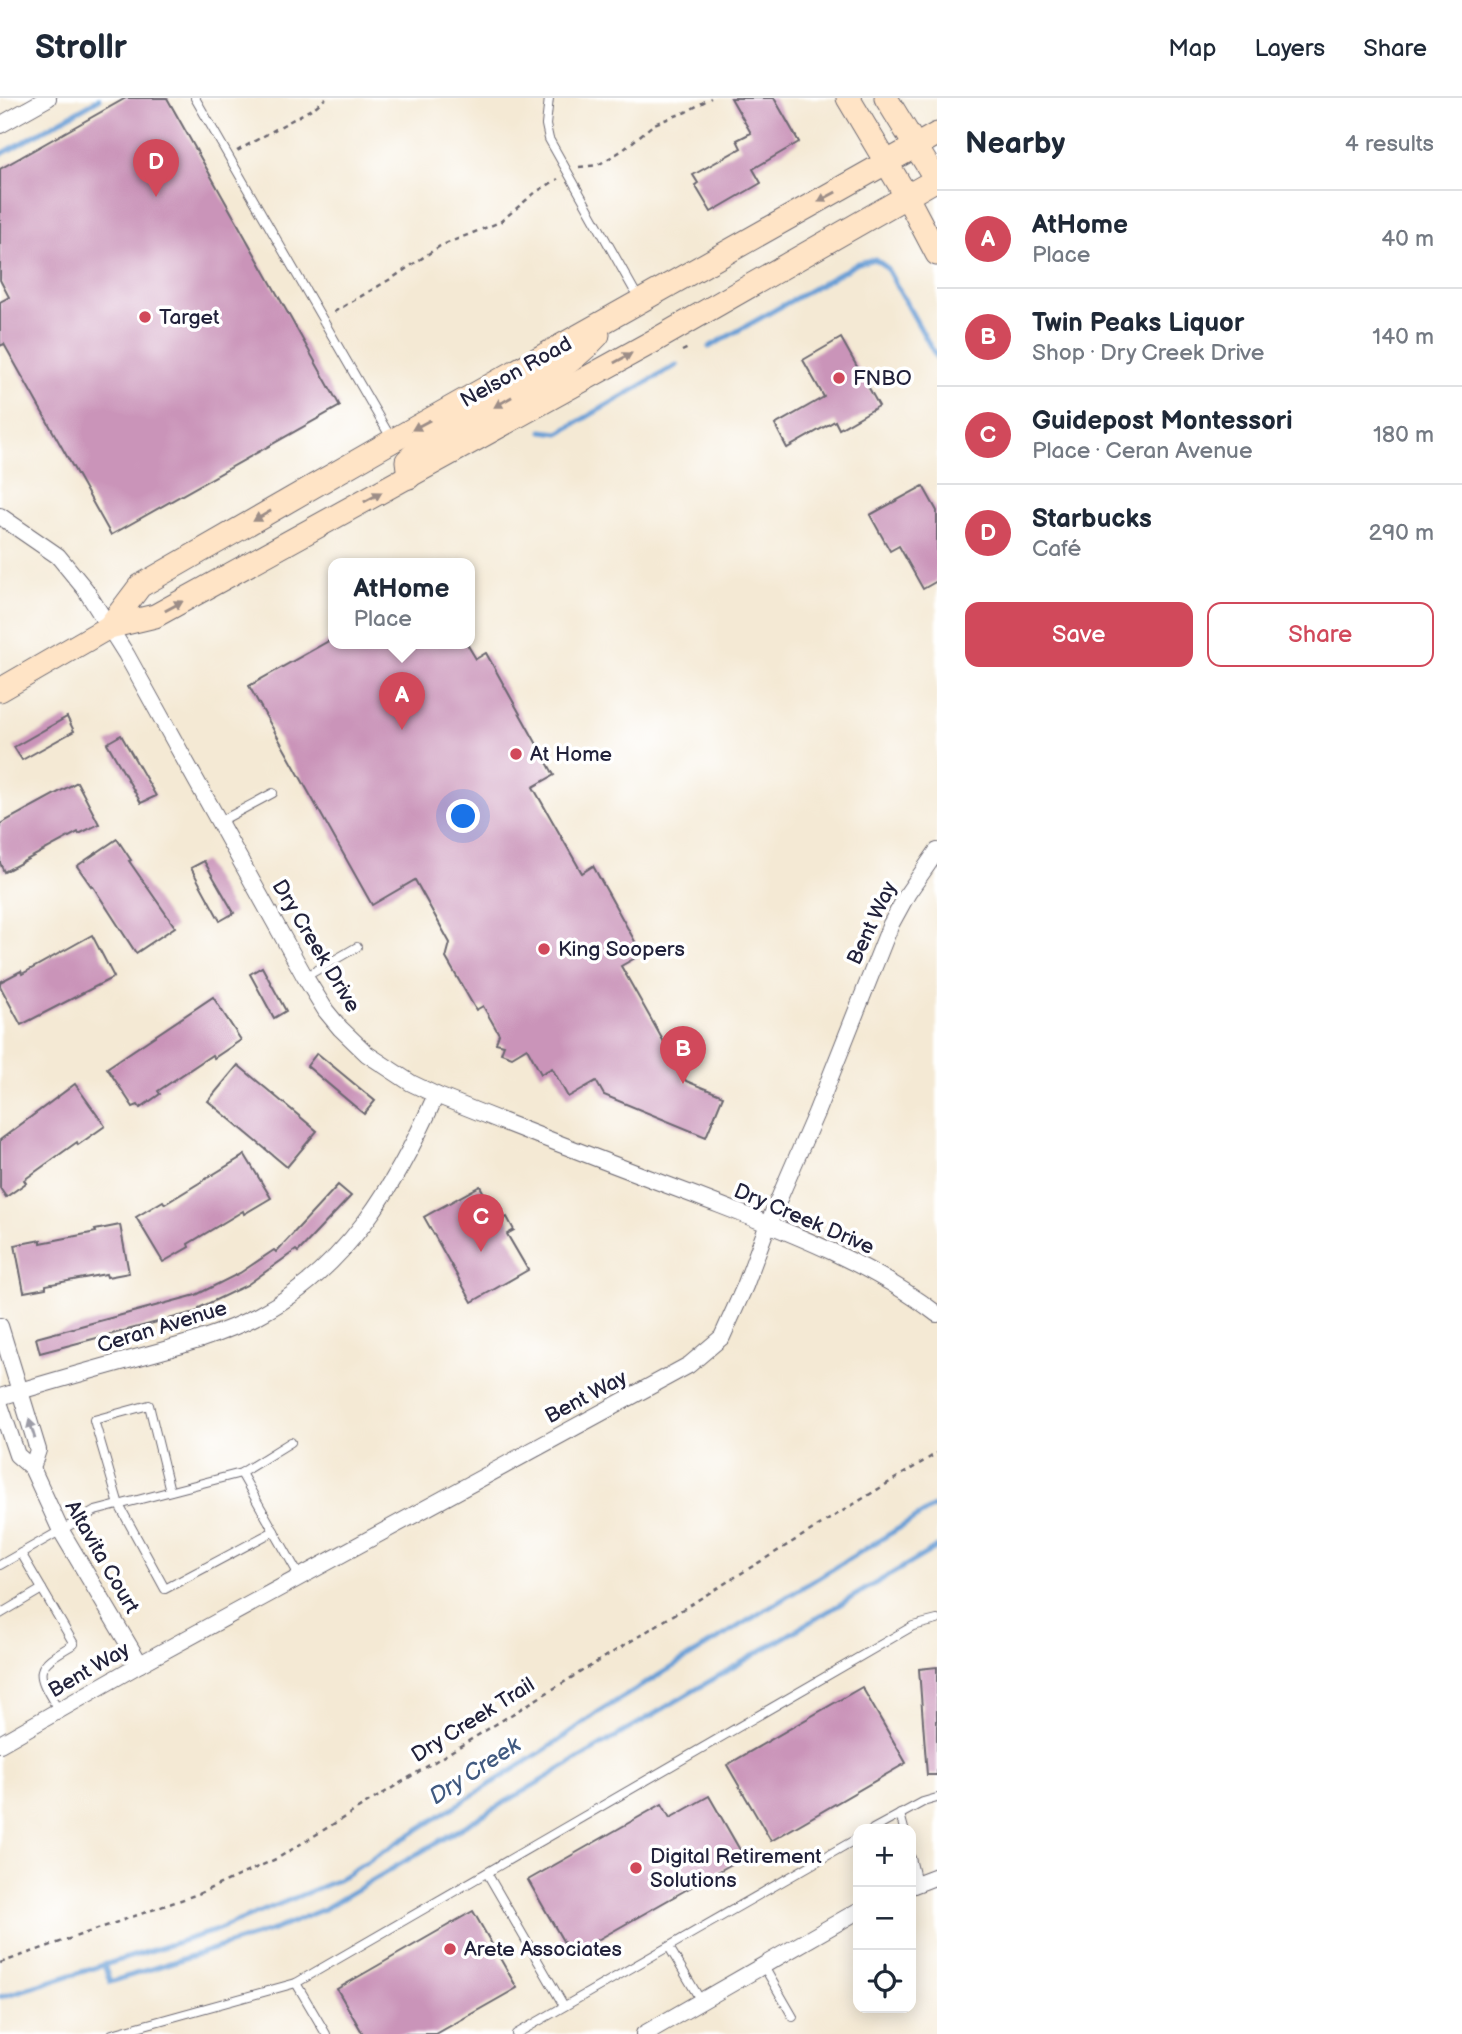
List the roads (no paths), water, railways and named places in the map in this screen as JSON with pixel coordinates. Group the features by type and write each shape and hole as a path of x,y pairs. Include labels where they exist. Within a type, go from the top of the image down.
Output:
{"main road":[{"path":"848,98 937,254"},
{"path":"886,98 937,180"},
{"name":"Nelson Road","path":"109,626 139,586 937,134"},
{"name":"Nelson Road","path":"0,690 109,626 155,616 410,477 937,180"},
{"path":"410,477 407,461 415,453 559,369 587,347 614,317"}],"street":[{"path":"0,125 48,98"},
{"name":"Dry Creek Drive","path":"0,516 66,564 109,626 304,977 326,1011 354,1043 386,1068 436,1095 768,1224 881,1276 937,1314"},
{"name":"Bent Way","path":"0,1744 140,1664 689,1365 722,1337 816,1113 891,924 917,878 937,851"},
{"name":"Ceran Avenue","path":"0,1396 205,1339 261,1315 288,1297 330,1263 373,1214 412,1150 436,1095"},
{"name":"Altavita Court","path":"0,1326 38,1450 32,1468"},
{"name":"Altavita Court","path":"0,1405 17,1455 32,1468 60,1529 140,1664"},
{"path":"916,1884 937,1876"},
{"path":"644,2034 853,1914"}],"lane":[{"path":"195,98 392,441"},
{"path":"550,98 547,136 641,302"},
{"path":"219,822 273,793"},
{"path":"304,977 357,947"},
{"path":"170,1491 149,1405 94,1420 119,1505 165,1588 274,1531"},
{"path":"0,1564 94,1511 241,1473 291,1442"},
{"path":"241,1473 300,1578"},
{"path":"21,1553 74,1644 50,1658 42,1668 41,1680 59,1712"},
{"path":"0,1614 42,1589"},
{"path":"112,2034 296,1983 913,1626 937,1619"},
{"path":"882,1824 922,1802 937,1798"},
{"path":"900,1814 903,1824"},
{"path":"516,2034 853,1841"},
{"path":"487,1873 564,2006"},
{"path":"669,1947 701,2001"},
{"path":"763,1965 793,2017"},
{"path":"296,1983 326,2034"}],"waterway":[{"path":"0,155 99,99"},
{"path":"709,347 858,263 875,259 886,267 937,358"},
{"path":"542,431 559,433 677,365"},
{"name":"Dry Creek","path":"0,1997 214,1931 338,1880 557,1742 597,1713 937,1505"},
{"path":"104,1965 110,1982 276,1929 324,1909 937,1547"}],"place":[{"name":"Starbucks","path":"156,197"},
{"name":"Target","path":"145,317"},
{"name":"FNBO","path":"839,378"},
{"name":"AtHome","path":"402,730"},
{"name":"At Home","path":"516,754"},
{"name":"King Soopers","path":"544,949"},
{"name":"Twin Peaks Liquor","path":"683,1084"},
{"name":"Guidepost Montessori","path":"481,1252"},
{"name":"Digital Retirement Solutions","path":"636,1868"},
{"name":"Arete Associates","path":"450,1949"}]}
